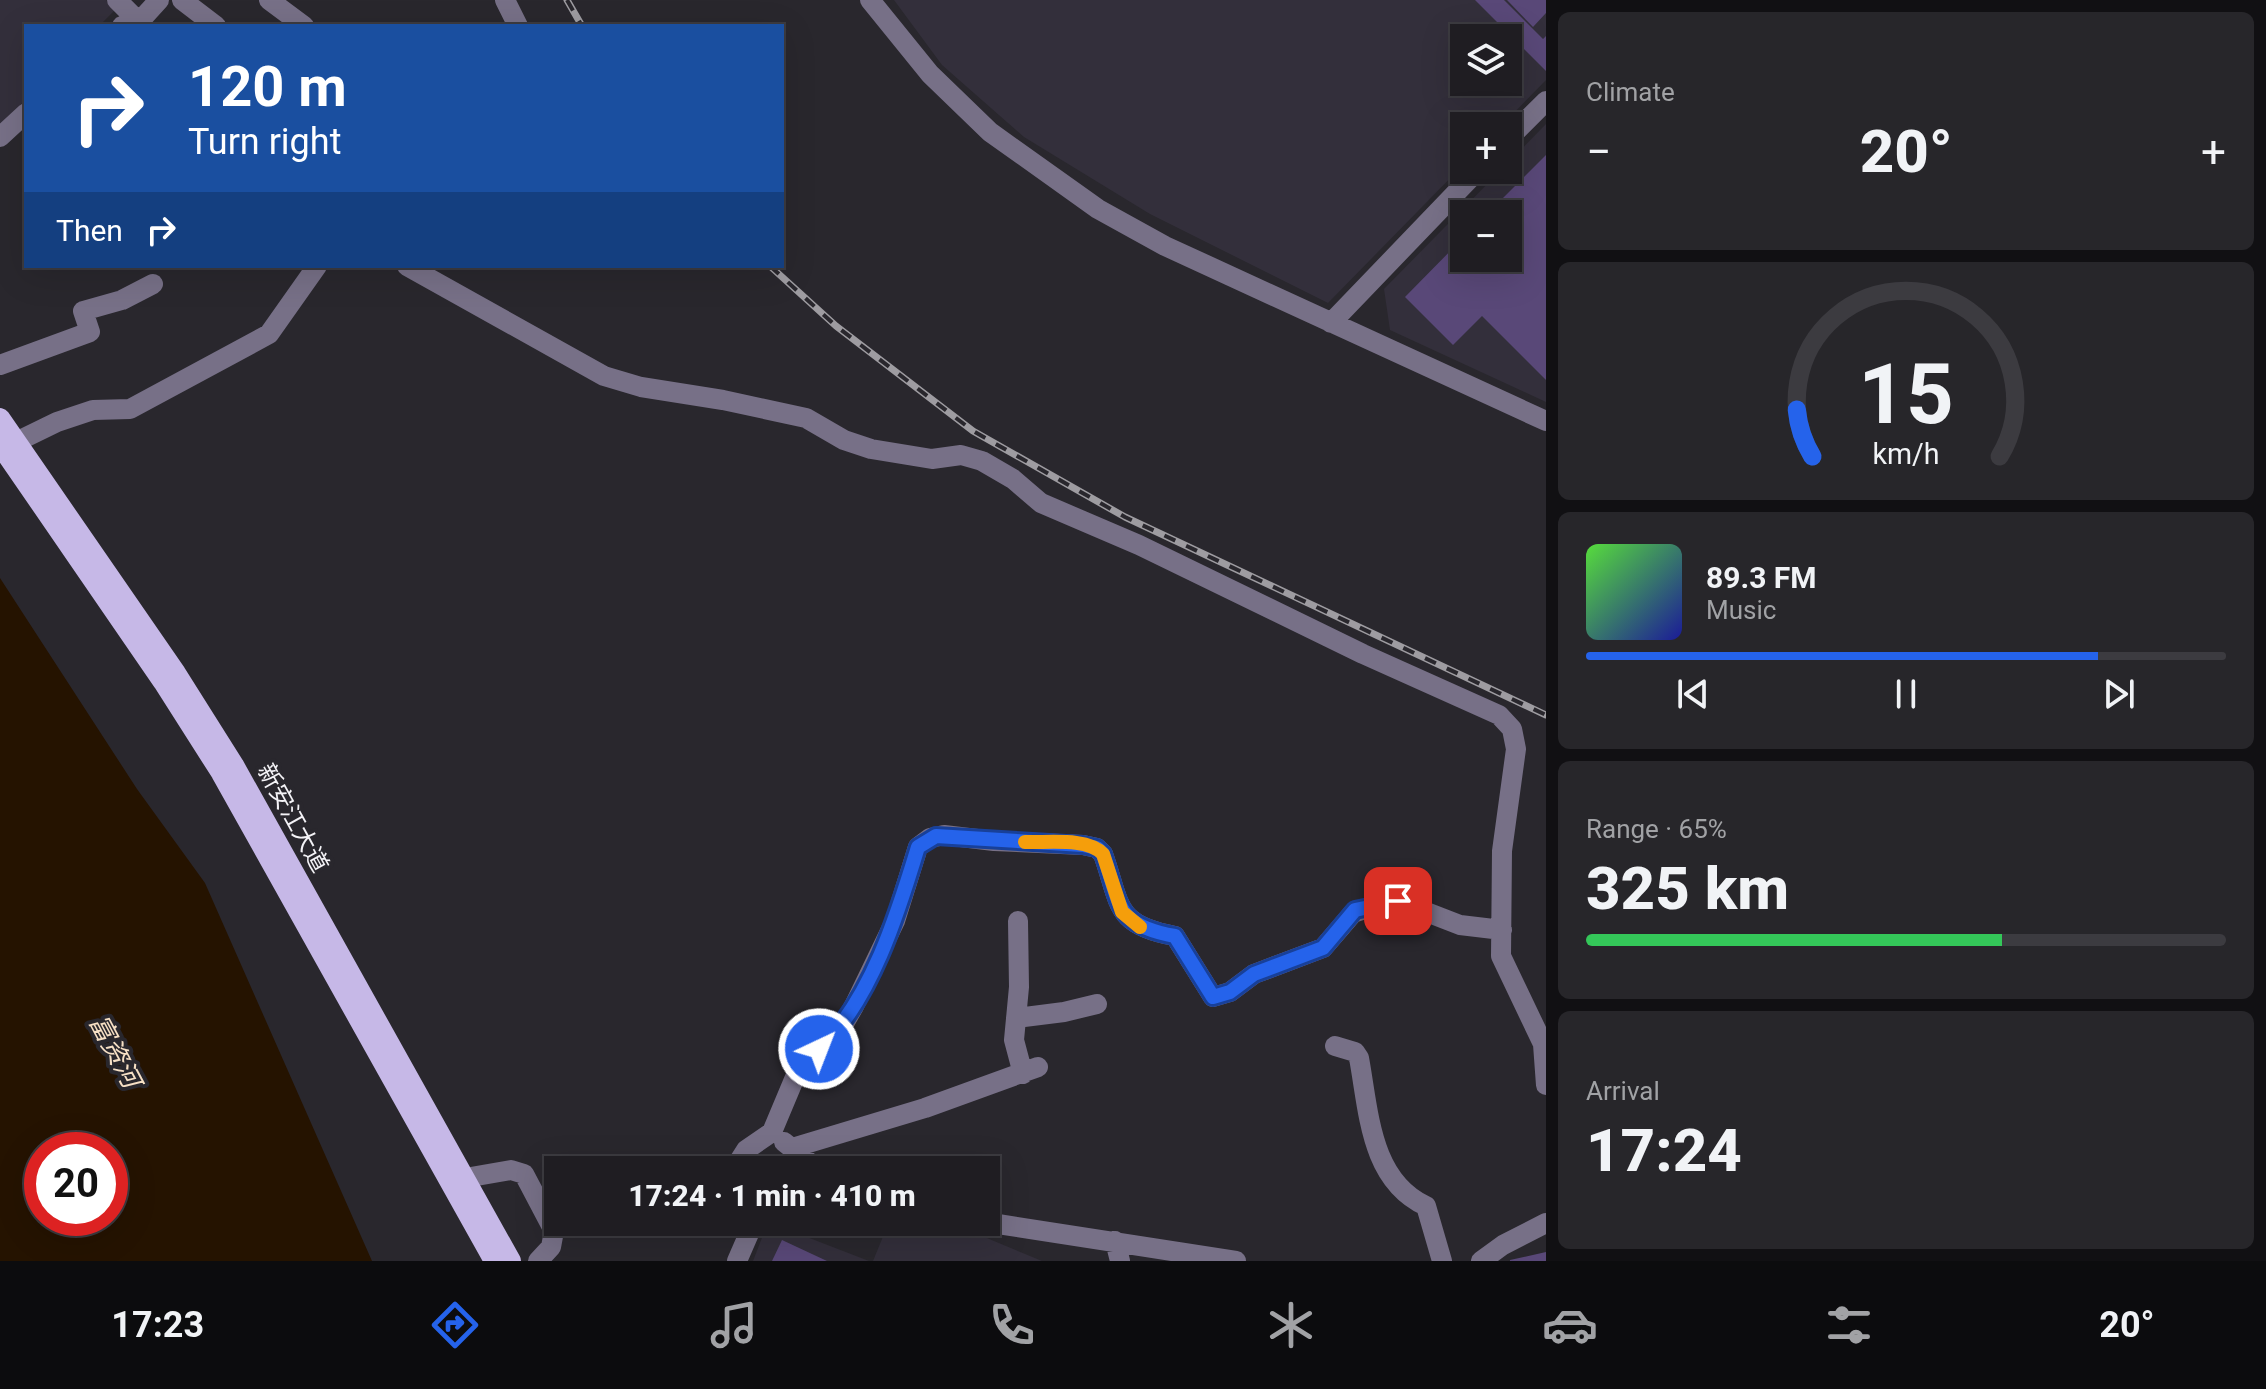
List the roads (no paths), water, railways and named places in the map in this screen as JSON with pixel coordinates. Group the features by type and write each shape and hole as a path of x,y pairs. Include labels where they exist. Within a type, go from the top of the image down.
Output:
{"main road":[{"name":"新安江大道","path":"0,418 8,444 214,762 494,1261"},
{"name":"新安江大道","path":"8,444 220,742 511,1261"}],"street":[{"path":"117,0 130,24 159,0"},
{"path":"182,0 213,24"},
{"path":"269,0 301,24"},
{"path":"505,0 517,24"},
{"path":"870,0 903,43 959,104 1049,177 1131,228 1546,421"},
{"path":"1522,125 1546,101"},
{"path":"0,137 24,115"},
{"path":"1331,323 1465,184"},
{"path":"8,444 93,410 130,409 269,334 316,268"},
{"path":"410,268 572,361 613,379 806,418 844,440 871,449 932,459 961,455 982,461 1013,479 1041,503 1139,545 1363,654 1499,715 1512,729 1516,742 1502,851 1501,956 1544,1044 1546,1085"},
{"path":"0,365 90,332 83,311 122,300 153,284"},
{"path":"742,1156 772,1132 798,1070 841,1029 895,921 918,847 930,838 951,836 1097,848 1103,854 1122,912 1139,926 1175,936 1213,997 1230,992 1254,974 1323,948 1353,913 1371,906 1398,901 1460,925 1502,930"},
{"path":"792,1148 831,1139 1030,1070 1014,1040 1018,921"},
{"path":"1016,1018 1097,1004"},
{"path":"1335,1046 1355,1052 1359,1058 1380,1159 1397,1188 1426,1206 1442,1261"},
{"path":"772,1132 802,1156"},
{"path":"465,1178 511,1170 524,1174 554,1231 551,1247 538,1261"},
{"path":"1481,1261 1503,1245 1546,1223"},
{"path":"1000,1225 1118,1251 1236,1261"},
{"path":"737,1261 748,1236"}],"water":[{"name":"富资河","path":"0,578 137,789 205,883 372,1261 0,1261"}],"railway":[{"path":"567,0 581,24"},
{"path":"772,268 836,326 973,431 1125,517 1546,715"}]}
